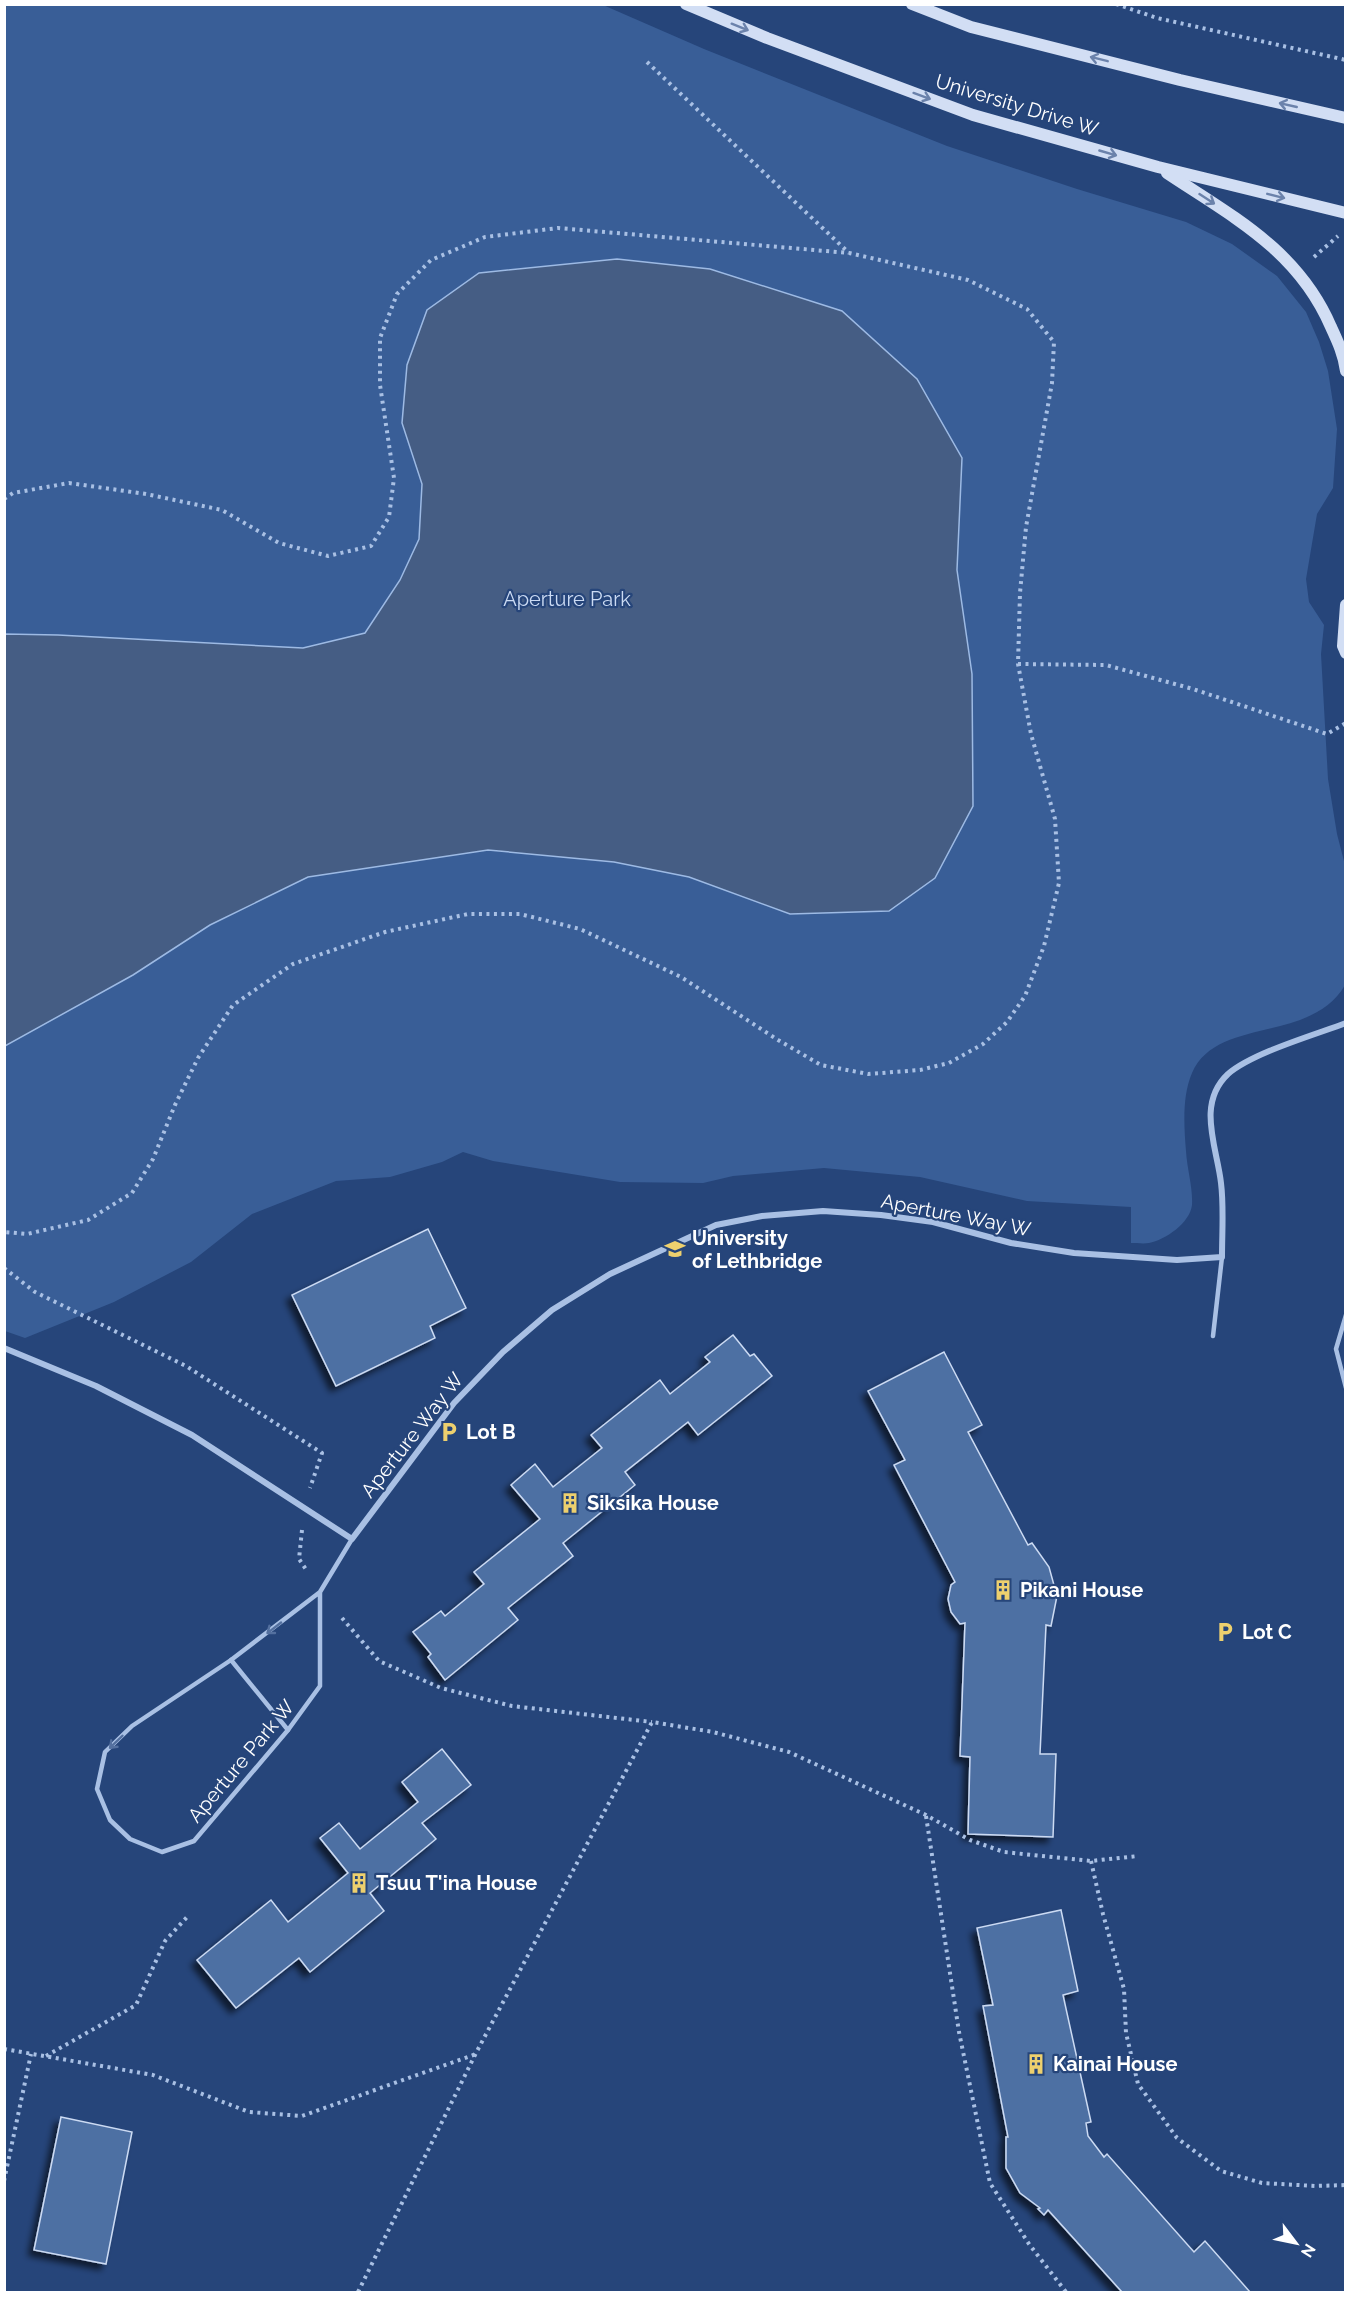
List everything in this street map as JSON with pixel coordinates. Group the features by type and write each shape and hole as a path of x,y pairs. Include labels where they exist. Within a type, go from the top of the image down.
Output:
{"main road":[{"name":"University Drive W","path":"686,4 767,38 973,115 1158,167 1346,213"},
{"path":"912,4 971,27 1180,80 1346,118"},
{"path":"1158,167 1261,235 1298,271 1324,309 1344,356 1346,371"},
{"path":"1346,605 1343,646 1346,653"}],"street":[{"path":"1222,1257 1221,1183 1210,1126 1213,1098 1227,1075 1251,1059 1346,1023"},
{"name":"Aperture Way W","path":"352,1539 454,1403 503,1352 552,1310 610,1274 716,1225 762,1216 823,1211 933,1222 1011,1244 1074,1253 1177,1260 1222,1257"},
{"path":"4,1348 96,1386 192,1435 352,1539"}],"lane":[{"path":"1213,1336 1222,1257"},
{"path":"1346,1315 1336,1348 1346,1388"},
{"name":"Aperture Park W","path":"320,1592 320,1686 288,1730 194,1841 162,1852 130,1839 110,1820 97,1789 105,1752 132,1726 231,1660 320,1592 352,1539"},
{"path":"231,1660 288,1730"}],"path":[{"path":"1116,4 1157,18 1346,60"},
{"path":"647,62 849,253"},
{"path":"4,499 13,493 69,483 146,494 222,510 279,543 328,556 371,546 389,517 394,478 380,385 380,338 397,294 431,260 485,237 558,228 849,253 968,280 1027,309 1054,342 1052,383 1026,527 1020,593 1018,664 1031,734 1055,819 1059,884 1044,946 1025,996 1007,1022 983,1044 949,1063 920,1070 868,1074 821,1065 681,977 580,929 520,914 468,914 385,932 293,964 241,999 233,1005 198,1058 175,1105 153,1159 132,1193 88,1220 27,1234 4,1232"},
{"path":"1318,252 1342,233"},
{"path":"1018,664 1106,665 1193,689 1327,734 1346,723"},
{"path":"4,1268 35,1292 186,1366 322,1453 304,1506 299,1559 320,1592 379,1661 441,1688 512,1706 652,1722 713,1732 789,1752 926,1815 970,1840 1004,1852 1091,1862 1138,1856"},
{"path":"358,2292 476,2054 652,1722"},
{"path":"926,1815 959,2032 990,2183 1029,2244 1066,2292"},
{"path":"1091,1862 1124,1989 1126,2033 1138,2084 1177,2138 1221,2171 1262,2182 1315,2186 1346,2184"},
{"path":"46,2056 136,2005 165,1941 187,1917"},
{"path":"4,2049 153,2075 249,2112 302,2116 476,2054"},
{"path":"4,2181 32,2054"}],"green space":[{"name":"Aperture Park","path":"5,5 603,5 704,49 947,146 1186,222 1232,244 1277,276 1306,312 1319,342 1328,371 1337,429 1333,488 1317,514 1306,579 1309,602 1324,625 1321,654 1328,779 1337,834 1345,865 1345,985 1330,1003 1310,1016 1242,1036 1204,1055 1192,1073 1185,1101 1184,1121 1192,1205 1187,1218 1176,1230 1155,1241 1131,1243 1131,1207 1027,1201 920,1177 824,1168 733,1176 703,1183 620,1182 493,1161 463,1152 442,1162 390,1177 336,1181 252,1214 191,1262 114,1302 25,1338 5,1331"}],"shaded area":[{"path":"617,259 710,269 842,311 917,379 962,458 957,570 972,674 973,806 935,878 889,911 790,914 689,877 614,862 488,850 308,877 210,925 133,975 5,1046 5,634 303,648 365,633 400,580 419,539 422,484 402,423 407,365 427,310 479,273"}],"building":[{"path":"428,1229 466,1308 430,1326 435,1338 336,1386 292,1295"},
{"name":"Siksika House","path":"733,1335 750,1356 754,1354 772,1376 698,1435 688,1422 625,1472 635,1485 563,1543 573,1556 508,1608 518,1620 445,1680 428,1657 431,1654 413,1632 441,1611 445,1616 484,1584 474,1572 540,1519 511,1485 535,1464 553,1487 602,1448 591,1435 660,1380 670,1394 710,1362 705,1357"},
{"name":"Pikani House","path":"944,1352 982,1425 968,1432 1028,1545 1032,1543 1049,1567 1057,1596 1051,1626 1046,1625 1040,1754 1056,1754 1053,1837 968,1834 970,1757 960,1756 965,1623 960,1624 951,1612 948,1599 951,1585 955,1582 894,1465 905,1460 868,1391"},
{"name":"Tsuu T'ina House","path":"442,1749 471,1785 422,1823 436,1839 370,1893 384,1911 310,1972 299,1958 236,2008 197,1960 271,1900 288,1922 348,1873 320,1838 339,1823 360,1849 418,1802 402,1782"},
{"name":"Kainai House","path":"1061,1910 1078,1991 1063,1995 1091,2122 1086,2123 1088,2136 1104,2157 1107,2154 1194,2252 1205,2241 1250,2292 1122,2292 1048,2210 1044,2215 1038,2209 1040,2208 1020,2193 1006,2168 1006,2137 1008,2137 983,2006 993,2005 977,1928"},
{"path":"61,2117 132,2132 106,2264 34,2250"}],"place":[{"name":"University of Lethbridge","path":"675,1249"},
{"name":"Lot B","path":"449,1432"},
{"name":"Siksika House","path":"570,1503"},
{"name":"Pikani House","path":"1003,1590"},
{"name":"Lot C","path":"1225,1632"},
{"name":"Tsuu T'ina House","path":"359,1883"},
{"name":"Kainai House","path":"1036,2064"}]}
